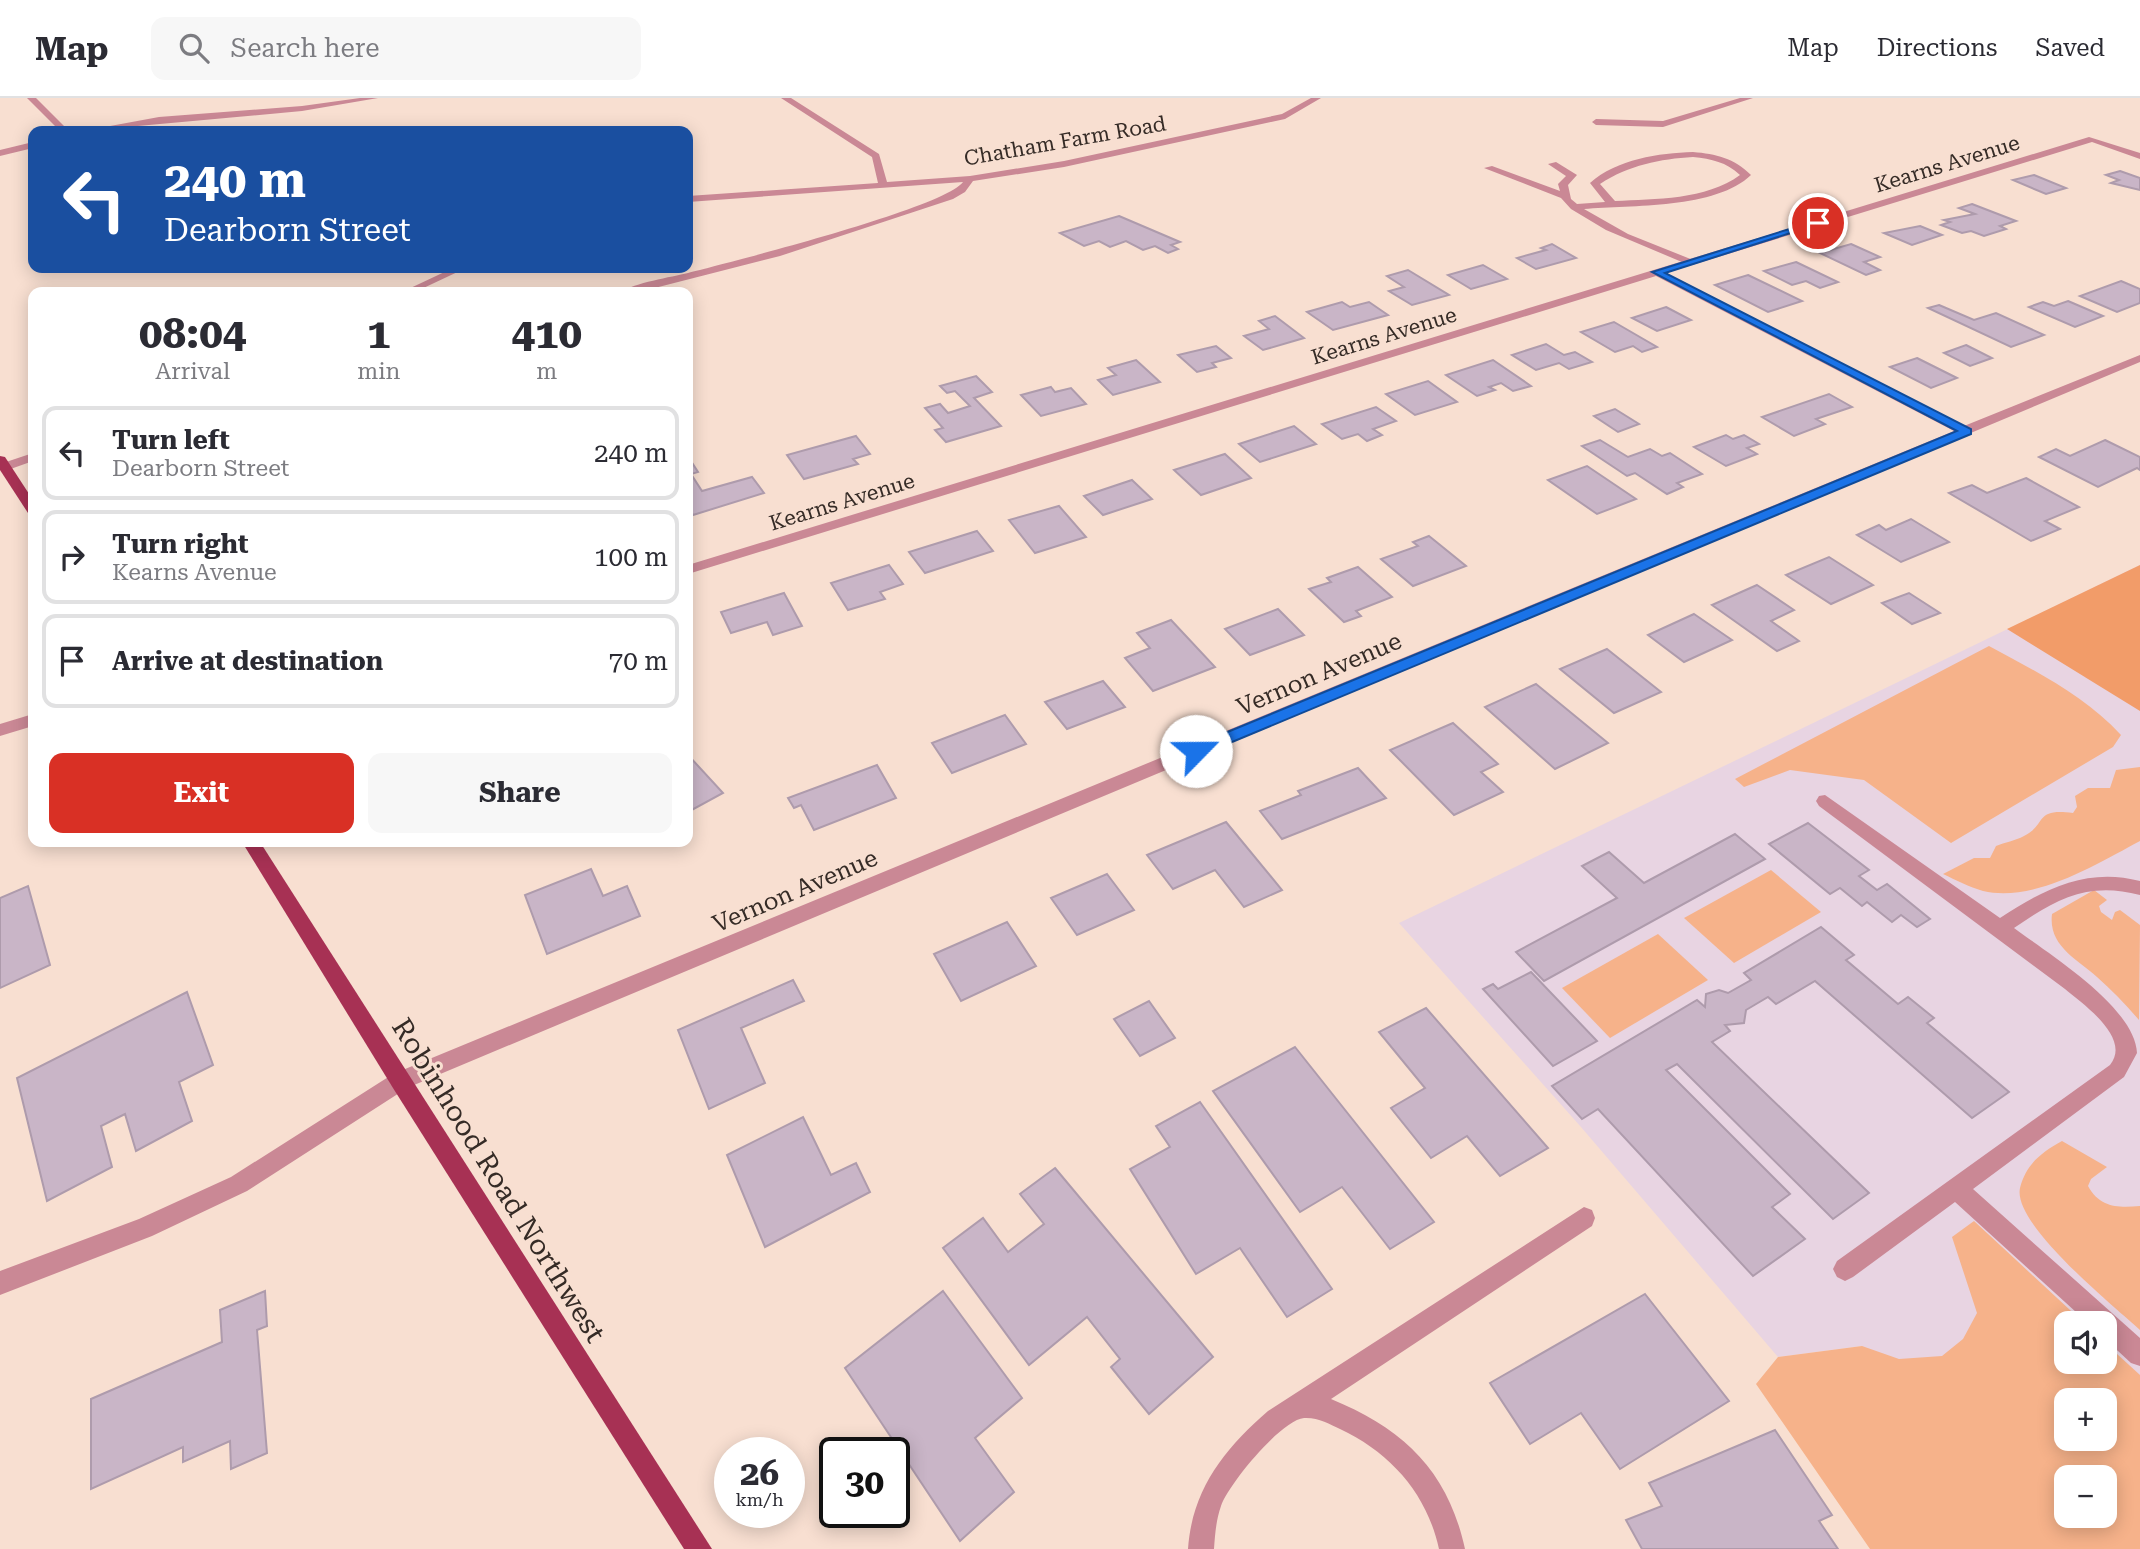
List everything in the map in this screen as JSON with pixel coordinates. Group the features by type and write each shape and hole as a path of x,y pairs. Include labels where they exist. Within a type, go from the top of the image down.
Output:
{"main road":[{"path":"3,463 28,502"},
{"name":"Robinhood Road Northwest","path":"254,847 699,1549"}],"street":[{"path":"31,98 60,126"},
{"path":"112,126 157,117 303,111 374,98"},
{"path":"785,98 876,156 883,183"},
{"name":"Chatham Farm Road","path":"693,200 883,183 970,179 1064,164 1286,116 1317,98"},
{"path":"1596,122 1663,124 1749,98"},
{"name":"Kearns Avenue","path":"693,568 2092,139 2140,156"},
{"path":"0,153 28,146"},
{"path":"1574,207 1686,197 1739,183 1746,175 1733,163 1719,159 1673,155 1652,158 1604,176 1595,183 1611,203"},
{"path":"1553,164 1573,175 1563,184 1565,196 1574,207 1607,229 1689,262"},
{"path":"1489,168 1565,196"},
{"path":"647,287 776,254 907,212 950,197 962,190 970,179"},
{"path":"1657,272 1966,432"},
{"path":"418,287 450,273"},
{"name":"Vernon Avenue","path":"0,1283 144,1228 239,1184 400,1081 2140,358"},
{"path":"3,463 28,458"},
{"path":"0,730 28,722"},
{"path":"1825,801 2000,928 2090,999 2126,1044 2126,1059 2117,1071 1845,1269"},
{"path":"2000,928 2041,899 2074,886 2095,881 2122,881 2140,888"},
{"path":"1957,1189 2140,1354"},
{"path":"1201,1549 1210,1497 1226,1470 1268,1427 1584,1218"},
{"path":"1299,1406 1324,1408 1350,1419 1381,1437 1405,1458 1440,1505 1449,1529 1451,1549"}],"shaded area":[{"path":"2140,565 2140,1549 2019,1549 1862,1346 1778,1357 1581,1127 1399,923"},
{"path":"2140,565 2140,711 2007,629"},
{"path":"1989,646 2059,685 2092,708 2121,735 2113,747 1951,843 1864,780 1790,770 1744,787 1735,779"},
{"path":"2140,767 2140,841 2064,879 2023,891 1983,891 1943,874 1974,858 1990,858 1996,846 2024,836 2046,815 2073,813 2077,807 2075,796 2088,788 2110,788 2116,770"},
{"path":"1771,870 1821,912 1734,963 1684,918"},
{"path":"2094,890 2107,900 2099,906 2101,912 2112,920 2115,912 2120,910 2140,925 2139,1020 2108,987 2066,951 2055,935 2052,914"},
{"path":"1658,934 1708,980 1610,1038 1562,988"},
{"path":"2062,1141 2107,1167 2091,1179 2088,1186 2098,1199 2117,1206 2140,1206 2140,1330 2067,1264 2032,1222 2022,1203 2020,1188 2026,1172 2042,1154"},
{"path":"1974,1221 2071,1311 2054,1311 2054,1374 2117,1374 2117,1354 2140,1375 2140,1549 1870,1549 1756,1384 1778,1357 1862,1346 1899,1359 1942,1356 1963,1339 1977,1313 1952,1237"}],"building":[{"path":"2120,171 2140,178 2140,190 2111,183 2119,180 2106,175"},
{"path":"2034,175 2066,188 2046,194 2013,180"},
{"path":"1972,204 2016,221 2000,226 2006,229 1984,236 1971,231 1962,233 1941,225 1950,222 1944,220 1975,214 1959,208"},
{"path":"1119,216 1180,242 1171,245 1178,249 1168,253 1155,246 1143,250 1126,241 1110,247 1099,241 1084,246 1060,233"},
{"path":"1920,226 1942,235 1912,245 1884,233"},
{"path":"1552,244 1576,258 1536,269 1517,258 1546,250 1541,248"},
{"path":"1851,244 1880,257 1864,262 1880,270 1866,275 1820,253"},
{"path":"1796,262 1838,282 1820,288 1806,281 1792,285 1764,271"},
{"path":"1483,265 1507,279 1471,289 1448,275"},
{"path":"1408,270 1449,295 1412,305 1389,291 1404,287 1387,276"},
{"path":"1748,275 1802,301 1768,312 1715,285"},
{"path":"2121,281 2140,289 2140,303 2117,312 2080,296"},
{"path":"2068,301 2103,316 2075,327 2029,307 2043,302 2054,306"},
{"path":"1342,302 1350,307 1369,302 1388,315 1333,330 1307,312"},
{"path":"1939,305 1974,320 1996,313 2044,335 2011,347 1928,308"},
{"path":"1666,307 1691,320 1657,331 1632,318"},
{"path":"1275,316 1304,338 1263,350 1244,336 1269,329 1259,321"},
{"path":"1614,322 1657,347 1642,352 1633,346 1615,352 1581,332"},
{"path":"1546,344 1564,355 1575,352 1592,362 1569,369 1559,363 1536,370 1512,355"},
{"path":"1966,345 1992,358 1970,366 1944,353"},
{"path":"1216,346 1231,358 1212,363 1216,367 1197,372 1178,355"},
{"path":"1917,358 1957,378 1931,388 1890,367"},
{"path":"1136,360 1160,382 1113,395 1098,380 1116,375 1108,368"},
{"path":"1493,360 1531,386 1513,391 1501,383 1489,387 1495,390 1477,396 1446,375"},
{"path":"976,376 992,392 974,398 1001,426 946,442 935,430 943,428 925,408 940,404 948,413 970,406 955,391 947,393 940,386"},
{"path":"1428,381 1457,402 1415,415 1386,394"},
{"path":"1051,387 1055,392 1071,388 1086,404 1041,416 1021,395"},
{"path":"1829,394 1852,407 1816,419 1825,424 1794,436 1762,417"},
{"path":"1376,407 1396,421 1373,429 1382,435 1367,441 1358,434 1342,439 1322,424"},
{"path":"1615,409 1639,424 1618,432 1594,416"},
{"path":"1294,426 1316,444 1260,462 1239,444"},
{"path":"1726,435 1733,439 1744,435 1759,444 1747,448 1757,454 1726,466 1694,447"},
{"path":"856,436 870,454 853,459 858,464 804,479 787,455"},
{"path":"1600,440 1628,457 1650,449 1662,456 1670,453 1702,474 1677,483 1683,487 1667,494 1635,473 1627,476 1582,446"},
{"path":"2105,440 2140,457 2140,470 2137,468 2098,487 2039,457 2056,449 2070,456"},
{"path":"1225,454 1251,478 1201,495 1174,470"},
{"path":"1587,466 1636,499 1597,514 1548,480"},
{"path":"693,477 702,491 752,477 764,493 693,515"},
{"path":"2026,478 2079,507 2045,521 2060,529 2031,541 1949,493 1972,485 1987,493"},
{"path":"1132,480 1152,499 1103,515 1084,496"},
{"path":"1059,506 1086,537 1035,553 1009,520"},
{"path":"1911,519 1949,542 1901,562 1857,535 1879,525 1886,530"},
{"path":"977,531 993,551 925,573 909,552"},
{"path":"1429,536 1466,566 1413,586 1381,559 1418,546 1413,542"},
{"path":"1829,557 1873,585 1831,604 1786,575"},
{"path":"889,565 903,584 880,592 885,599 848,610 831,583"},
{"path":"1358,567 1392,597 1356,611 1361,616 1344,622 1309,589 1331,582 1327,578"},
{"path":"1757,585 1794,610 1771,621 1799,641 1777,651 1712,605"},
{"path":"784,593 802,626 773,635 767,622 731,633 721,612"},
{"path":"1909,593 1940,613 1912,624 1882,603"},
{"path":"1278,609 1304,635 1250,655 1225,629"},
{"path":"1694,614 1732,640 1684,662 1648,635"},
{"path":"1171,620 1215,667 1153,691 1125,658 1150,648 1137,633"},
{"path":"1607,649 1661,692 1614,713 1560,669"},
{"path":"1103,681 1125,707 1067,729 1045,702"},
{"path":"1536,684 1608,743 1555,769 1485,707"},
{"path":"1005,715 1026,744 952,773 932,743"},
{"path":"1453,723 1498,764 1481,772 1503,792 1454,815 1390,750"},
{"path":"693,760 723,793 693,809"},
{"path":"877,765 896,798 814,830 801,805 794,808 788,798"},
{"path":"1358,768 1386,798 1282,839 1260,811 1301,795 1298,791"},
{"path":"1226,822 1282,890 1244,907 1215,870 1173,889 1147,855"},
{"path":"1808,823 1869,870 1859,876 1877,890 1887,884 1930,919 1917,927 1901,915 1892,922 1867,902 1862,906 1840,888 1830,894 1769,844"},
{"path":"1735,834 1765,859 1544,981 1516,952 1617,898 1582,866 1609,852 1644,883"},
{"path":"591,869 603,896 627,886 640,916 547,954 525,895"},
{"path":"1107,874 1134,910 1077,935 1051,898"},
{"path":"28,886 50,965 0,988 0,898"},
{"path":"1007,922 1036,966 961,1001 934,954"},
{"path":"1821,927 1854,955 1846,960 1898,1004 1908,997 1934,1018 1927,1023 2009,1092 1972,1118 1815,981 1776,1004 1768,997 1746,1010 1744,1023 1725,1025 1730,1031 1712,1042 1869,1193 1833,1219 1677,1064 1666,1070 1790,1194 1772,1207 1805,1239 1753,1276 1598,1109 1582,1119 1552,1086 1697,1000 1705,1007 1706,994 1719,990 1728,993 1751,980 1744,973"},
{"path":"1531,972 1597,1041 1553,1066 1483,989 1493,984 1498,989"},
{"path":"793,980 804,1001 741,1028 765,1083 709,1109 678,1030"},
{"path":"187,992 213,1065 179,1082 192,1121 136,1151 125,1114 101,1126 112,1167 47,1201 17,1078"},
{"path":"1149,1001 1175,1038 1140,1056 1114,1019"},
{"path":"1426,1008 1548,1148 1500,1176 1467,1136 1431,1158 1391,1108 1425,1088 1379,1032"},
{"path":"1295,1047 1434,1222 1390,1249 1342,1187 1300,1212 1213,1091"},
{"path":"1200,1102 1332,1289 1287,1317 1240,1248 1196,1274 1130,1169 1170,1147 1156,1126"},
{"path":"803,1117 831,1175 856,1163 870,1192 765,1247 727,1155"},
{"path":"1055,1168 1213,1357 1149,1414 1111,1367 1120,1359 1087,1317 1029,1365 943,1248 983,1218 1008,1252 1044,1224 1020,1194"},
{"path":"265,1291 267,1326 257,1330 267,1453 231,1469 230,1441 183,1462 183,1447 91,1489 91,1399 222,1342 220,1310"},
{"path":"943,1291 1022,1398 975,1438 1014,1492 960,1541 910,1466 910,1437 891,1437 845,1368"},
{"path":"1645,1294 1729,1401 1620,1469 1581,1413 1530,1444 1490,1383"},
{"path":"1775,1430 1832,1515 1819,1521 1838,1549 1642,1549 1626,1520 1662,1506 1649,1483"}],"route":[{"path":"1196,751 1966,432 1657,272 1818,223"}]}
